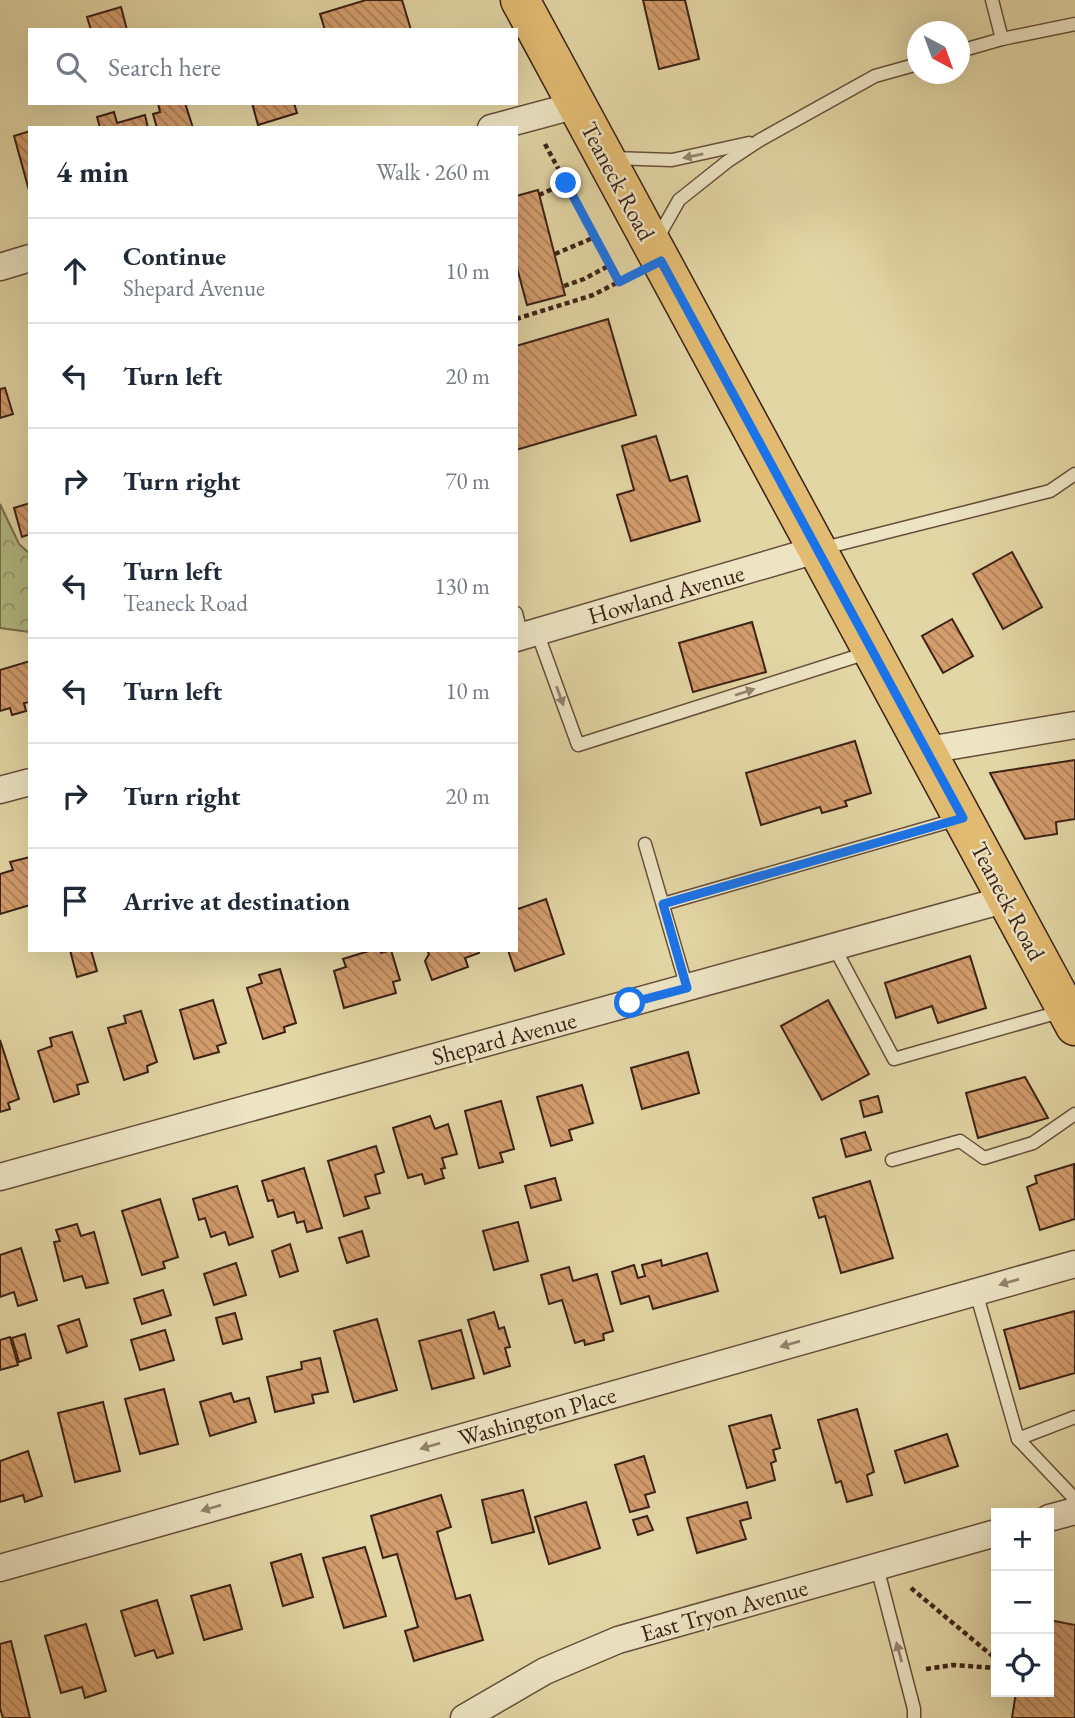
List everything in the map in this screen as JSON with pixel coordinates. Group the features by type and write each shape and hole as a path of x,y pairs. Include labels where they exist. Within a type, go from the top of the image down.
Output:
{"main road":[{"name":"Teaneck Road","path":"520,0 1071,1018"}],"street":[{"path":"498,126 577,105"},
{"path":"0,267 28,259"},
{"name":"Howland Avenue","path":"523,630 816,550"},
{"path":"928,750 1075,725"},
{"path":"0,790 28,783"},
{"name":"Shepard Avenue","path":"0,1177 1007,899"},
{"name":"Washington Place","path":"0,1568 1075,1264"},
{"path":"1054,1517 1075,1511"},
{"name":"East Tryon Avenue","path":"464,1718 545,1671 618,1640 991,1534"}],"lane":[{"path":"992,0 1002,39"},
{"path":"970,48 1075,24"},
{"path":"657,253 680,200 728,161 760,140 875,76 907,67"},
{"path":"605,157 672,160 760,140"},
{"path":"816,550 1050,491 1075,474"},
{"path":"523,630 578,745 872,651"},
{"path":"663,904 963,818"},
{"path":"645,844 687,988"},
{"path":"834,947 894,1059 1071,1018"},
{"path":"892,1160 960,1141 984,1158 1033,1143 1075,1114"},
{"path":"976,1292 1018,1439 1075,1499"},
{"path":"1018,1439 1075,1417"},
{"path":"881,1566 914,1718"}],"path":[{"path":"541,137 619,282"},
{"path":"539,195 566,183"},
{"path":"555,254 595,237"},
{"path":"518,318 593,295 619,282 657,253"},
{"path":"564,286 610,265"},
{"path":"881,1566 991,1655"},
{"path":"905,1672 953,1665 991,1668"}],"green space":[{"path":"0,504 19,544 28,552 28,632 0,628"}],"building":[{"path":"366,0 402,0 410,28 324,28 320,14"},
{"path":"643,0 685,0 699,59 659,69"},
{"path":"121,7 126,28 90,28 87,17"},
{"path":"158,105 186,105 192,126 156,126 153,114 160,112"},
{"path":"253,105 295,105 297,113 258,125"},
{"path":"114,112 117,123 145,115 148,126 99,126 97,117"},
{"path":"28,132 28,187 14,136"},
{"path":"538,190 565,295 527,305 518,271 518,195"},
{"path":"608,319 636,415 518,449 518,345"},
{"path":"5,388 13,414 0,418 0,389"},
{"path":"656,436 670,481 687,476 700,521 631,541 617,495 634,490 622,446"},
{"path":"28,504 28,535 22,537 14,508"},
{"path":"1012,552 1042,607 1003,629 973,574"},
{"path":"952,619 973,656 943,673 922,636"},
{"path":"752,622 766,672 693,692 679,643"},
{"path":"28,662 28,702 24,703 26,711 12,715 10,708 0,711 0,670"},
{"path":"855,741 871,793 845,801 847,806 822,813 820,807 761,825 746,773"},
{"path":"1075,760 1075,819 1056,822 1057,834 1025,839 990,773"},
{"path":"28,858 28,906 0,914 0,874 13,870 10,862"},
{"path":"546,899 564,954 515,971 509,952 518,952 518,909"},
{"path":"71,952 92,952 97,971 77,977"},
{"path":"366,952 392,952 400,980 393,982 396,993 344,1008 334,971 346,967 343,959"},
{"path":"428,952 479,953 465,958 468,967 432,980 425,961"},
{"path":"970,956 986,1008 938,1023 932,1006 896,1018 885,983"},
{"path":"280,969 296,1023 284,1027 285,1032 263,1039 247,988 262,983 259,975"},
{"path":"213,1000 226,1043 217,1046 219,1052 194,1059 180,1010"},
{"path":"828,1000 869,1074 822,1100 781,1026"},
{"path":"141,1011 157,1062 147,1066 148,1072 124,1080 108,1028 126,1023 124,1016"},
{"path":"72,1032 88,1082 77,1085 79,1094 54,1102 38,1051 52,1046 50,1038"},
{"path":"0,1040 19,1099 8,1103 10,1109 0,1112"},
{"path":"688,1052 699,1093 642,1109 631,1068"},
{"path":"1025,1077 1048,1118 978,1138 966,1093"},
{"path":"582,1085 593,1123 569,1130 572,1140 551,1146 537,1097"},
{"path":"878,1096 882,1112 864,1117 860,1101"},
{"path":"501,1101 514,1149 500,1153 503,1162 479,1168 465,1111"},
{"path":"430,1116 435,1129 448,1124 457,1154 442,1158 444,1178 425,1184 422,1174 408,1178 393,1128"},
{"path":"865,1132 871,1150 846,1157 841,1139"},
{"path":"376,1146 384,1172 375,1175 380,1193 365,1197 369,1208 344,1216 328,1161"},
{"path":"1074,1164 1075,1219 1040,1230 1027,1187 1037,1183 1035,1176"},
{"path":"304,1168 322,1228 307,1232 304,1221 297,1223 294,1212 278,1217 273,1200 268,1201 262,1181"},
{"path":"555,1178 561,1200 531,1208 525,1186"},
{"path":"870,1181 893,1258 841,1273 825,1216 819,1218 813,1198"},
{"path":"237,1186 253,1237 229,1245 225,1232 211,1237 205,1218 199,1220 193,1199"},
{"path":"160,1199 178,1257 163,1262 165,1268 142,1275 122,1211"},
{"path":"518,1222 528,1261 494,1270 483,1231"},
{"path":"77,1224 81,1236 94,1232 108,1283 86,1288 82,1276 64,1281 54,1242 60,1241 56,1230"},
{"path":"362,1231 369,1256 347,1263 339,1238"},
{"path":"290,1244 298,1271 280,1277 272,1251"},
{"path":"21,1248 37,1300 18,1306 14,1292 0,1297 0,1255"},
{"path":"707,1253 718,1291 653,1309 649,1296 621,1304 612,1272 634,1265 638,1278 645,1276 642,1265 661,1260 662,1266"},
{"path":"236,1263 246,1295 214,1305 204,1274"},
{"path":"569,1267 573,1281 597,1274 613,1331 603,1334 604,1340 585,1345 584,1340 575,1343 562,1300 549,1304 541,1275"},
{"path":"163,1290 171,1315 142,1324 134,1299"},
{"path":"1075,1311 1075,1373 1020,1389 1004,1330"},
{"path":"494,1312 499,1329 504,1327 510,1347 505,1348 510,1366 484,1374 468,1320"},
{"path":"235,1313 242,1339 223,1344 216,1318"},
{"path":"79,1319 87,1346 67,1353 58,1326"},
{"path":"377,1319 397,1390 354,1402 334,1331"},
{"path":"165,1330 174,1360 140,1370 131,1340"},
{"path":"461,1330 474,1378 432,1389 419,1341"},
{"path":"25,1334 31,1358 19,1362 12,1338"},
{"path":"10,1337 18,1365 0,1370 0,1340"},
{"path":"320,1358 328,1392 312,1395 314,1403 275,1412 267,1377 302,1369 301,1362"},
{"path":"164,1389 178,1444 140,1454 125,1399"},
{"path":"231,1393 234,1402 249,1398 256,1422 210,1436 200,1402"},
{"path":"103,1402 120,1471 75,1482 58,1413"},
{"path":"857,1409 874,1472 867,1475 872,1495 847,1502 841,1481 836,1483 818,1420"},
{"path":"771,1415 780,1448 773,1450 776,1461 771,1463 775,1480 747,1488 729,1426"},
{"path":"947,1434 958,1466 905,1483 895,1451"},
{"path":"28,1451 42,1496 25,1502 23,1495 0,1502 0,1461"},
{"path":"644,1456 655,1492 645,1495 649,1507 630,1512 615,1465"},
{"path":"523,1490 534,1532 492,1543 482,1500"},
{"path":"441,1495 451,1527 437,1532 456,1599 470,1595 483,1640 414,1661 405,1631 418,1627 397,1554 383,1558 371,1516"},
{"path":"586,1502 600,1548 549,1564 535,1517"},
{"path":"747,1502 751,1518 740,1521 746,1539 697,1553 687,1518"},
{"path":"647,1516 653,1530 638,1535 633,1520"},
{"path":"365,1547 386,1616 344,1628 323,1558"},
{"path":"301,1554 313,1597 283,1606 271,1563"},
{"path":"230,1585 242,1629 204,1640 191,1596"},
{"path":"157,1600 173,1653 157,1658 154,1650 135,1656 121,1611"},
{"path":"1054,1621 1075,1625 1075,1718 1012,1718 1015,1697 1054,1697"},
{"path":"86,1624 106,1691 85,1698 82,1687 61,1693 45,1636"},
{"path":"11,1641 30,1718 3,1718 0,1708 0,1644"}],"route":[{"path":"566,183 619,282 661,261 963,818 663,904 687,988 630,1003"}]}
